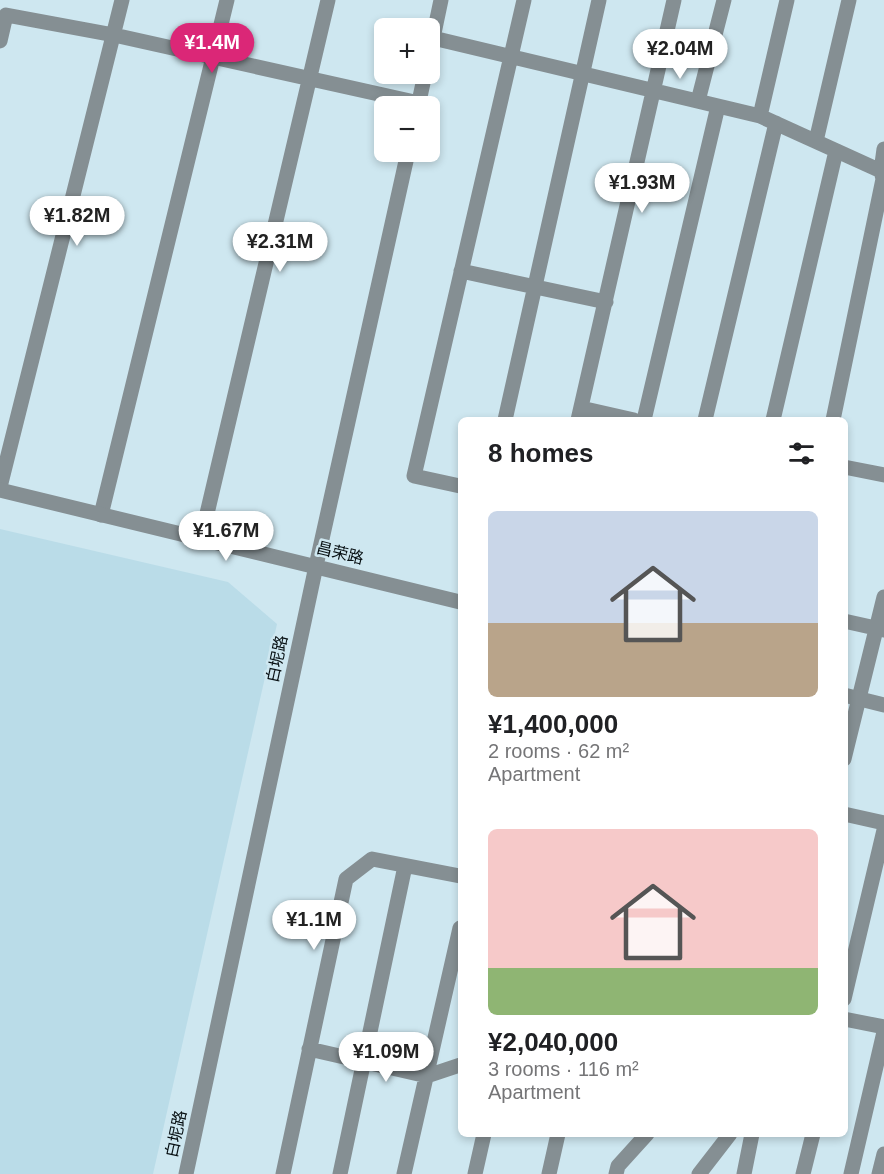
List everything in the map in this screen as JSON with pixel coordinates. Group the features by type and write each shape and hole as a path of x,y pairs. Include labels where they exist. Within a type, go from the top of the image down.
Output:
{"street":[{"path":"0,489 122,0"},
{"path":"101,515 227,0"},
{"path":"201,539 328,0"},
{"path":"437,18 441,0"},
{"path":"458,486 414,476 524,0"},
{"path":"506,417 598,0"},
{"path":"607,417 580,414 674,0"},
{"path":"698,101 724,0"},
{"path":"759,116 787,0"},
{"path":"816,141 849,0"},
{"path":"0,41 6,15 114,34 381,96"},
{"path":"440,40 759,116 836,150 883,176"},
{"path":"645,417 718,106"},
{"path":"706,417 776,123"},
{"path":"834,417 883,176 884,149"},
{"path":"773,417 836,150"},
{"name":"白坭路","path":"186,1174 316,566 406,162"},
{"path":"461,271 606,302"},
{"path":"848,468 884,475"},
{"name":"昌荣路","path":"0,489 458,602"},
{"path":"848,728 852,697 880,630 884,597"},
{"path":"848,622 880,630"},
{"path":"852,697 884,705"},
{"path":"848,815 884,823"},
{"path":"848,982 884,830"},
{"path":"283,1174 346,879 372,860 458,876"},
{"path":"340,1174 405,866"},
{"path":"404,1174 458,937"},
{"path":"848,1020 884,1027"},
{"path":"851,1174 884,1032"},
{"path":"309,1049 427,1076 458,1066"},
{"path":"475,1174 483,1137"},
{"path":"549,1174 557,1137"},
{"path":"616,1174 618,1166 643,1137"},
{"path":"699,1174 728,1137"},
{"path":"744,1174 751,1137"},
{"path":"803,1174 812,1137"},
{"path":"879,1174 884,1154"}],"shaded area":[{"path":"0,529 228,582 277,624 153,1174 0,1174"}]}
